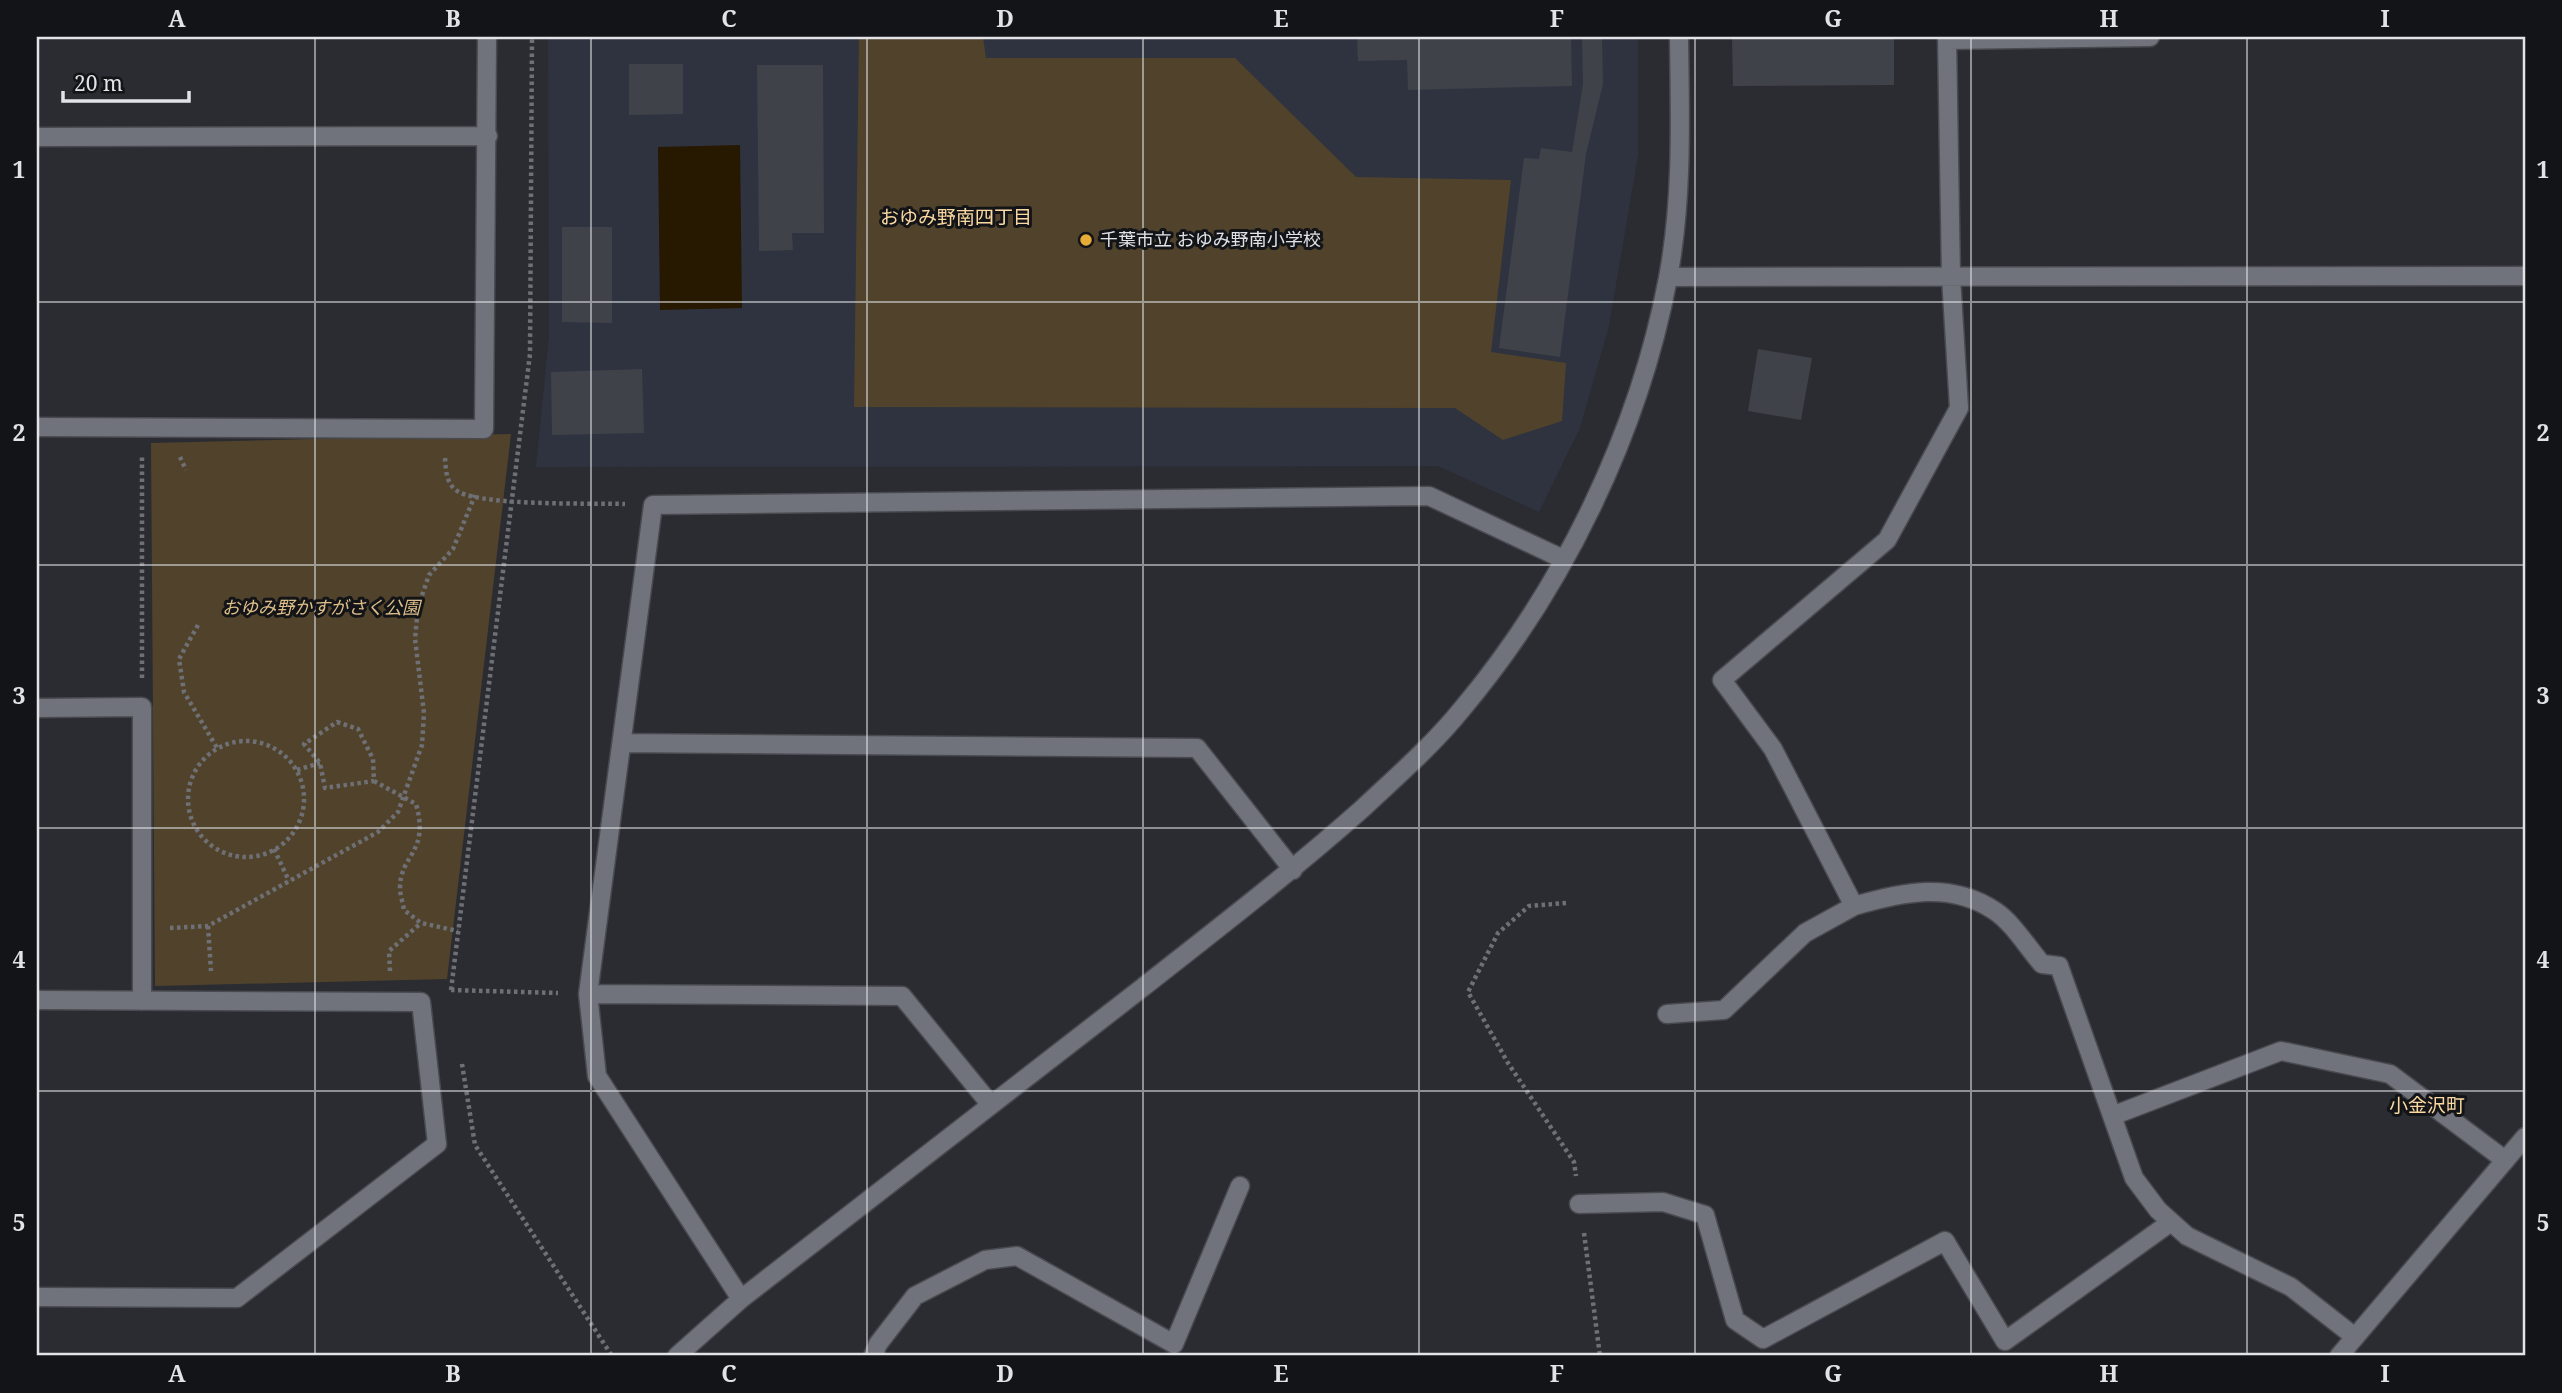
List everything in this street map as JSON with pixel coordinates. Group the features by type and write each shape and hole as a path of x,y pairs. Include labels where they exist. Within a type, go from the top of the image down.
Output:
{"street":[{"path":"37,427 484,429 487,37"},
{"path":"677,1356 741,1299 1293,870 1408,767 1462,709 1517,634 1563,559 1610,470 1637,396 1668,277 1680,167 1679,37"},
{"path":"1854,906 1773,749 1722,680 1887,540 1959,408 1951,277 1947,39 2150,37"},
{"path":"37,136 488,136"},
{"path":"1668,277 2525,276"},
{"path":"741,1299 597,1076 588,994 653,505 1429,496 1563,559"},
{"path":"37,708 142,707 142,1000"},
{"path":"622,743 1197,748 1293,870"},
{"path":"1667,1014 1724,1010 1805,933 1854,906 1905,891 1959,894 1997,912 2042,964 2059,966 2134,1178 2171,1222 2187,1236 2291,1287 2355,1337"},
{"path":"588,994 902,996 991,1105"},
{"path":"37,1000 421,1002 437,1144 237,1298 37,1297"},
{"path":"2112,1116 2281,1051 2390,1074 2505,1160"},
{"path":"2339,1356 2525,1137"},
{"path":"873,1356 878,1344 915,1296 985,1260 1017,1256 1174,1344 1240,1186"},
{"path":"1579,1203 1664,1202 1705,1215 1735,1320 1763,1339 1945,1241 2006,1340 2171,1222"}],"path":[{"path":"453,1003 451,990 458,931 530,354 531,37"},
{"path":"142,427 142,707"},
{"path":"444,428 446,478 459,492 512,501 653,505"},
{"path":"142,930 208,926 378,832 398,812 422,745 424,713 415,639 418,607 429,575 453,549 475,495"},
{"path":"198,625 179,659 184,692 217,748"},
{"path":"374,780 373,760 358,729 337,722 304,744 320,763 325,788 374,780 416,804 421,821 421,839 400,886 404,910 421,923 458,931"},
{"path":"252,741 270,746 285,756 297,770 303,787 304,805 299,823 289,838 274,849 258,856 225,853 198,832 190,815 187,795 192,777 202,760 217,748 234,742 252,741"},
{"path":"297,770 320,763"},
{"path":"274,849 289,881"},
{"path":"1566,903 1529,906 1498,933 1468,992 1508,1063 1574,1162 1600,1356"},
{"path":"392,1002 389,951 421,923"},
{"path":"208,926 213,1001"},
{"path":"451,990 588,994"},
{"path":"461,1055 475,1145 612,1356"}],"shaded area":[{"name":"千葉市立 おゆみ野南小学校","path":"548,37 1638,37 1638,155 1609,326 1580,428 1539,512 1438,466 536,467 549,336"},
{"path":"740,145 742,308 660,310 658,147"}],"green space":[{"path":"859,37 983,37 986,58 1235,58 1356,177 1511,180 1491,352 1566,363 1562,421 1503,440 1455,408 854,407"},
{"name":"おゆみ野かすがさく公園","path":"511,434 447,979 155,986 151,443"}],"building":[{"path":"1357,37 1571,37 1572,86 1408,90 1407,60 1358,61"},
{"path":"1582,37 1602,37 1603,84 1586,154 1560,357 1499,348 1524,158 1539,159 1541,148 1572,152 1583,84"},
{"path":"1732,37 1894,37 1894,85 1733,86"},
{"path":"629,64 683,64 683,114 629,115"},
{"path":"757,65 823,65 824,233 792,233 793,250 759,251"},
{"path":"562,227 612,227 612,323 562,322"},
{"path":"1758,349 1812,358 1801,420 1748,411"},
{"path":"642,369 644,433 552,435 551,372"}],"place":[{"name":"千葉市立 おゆみ野南小学校","path":"1086,240"}],"district":[{"name":"おゆみ野南四丁目","path":"956,217"},
{"name":"小金沢町","path":"2427,1105"}]}
